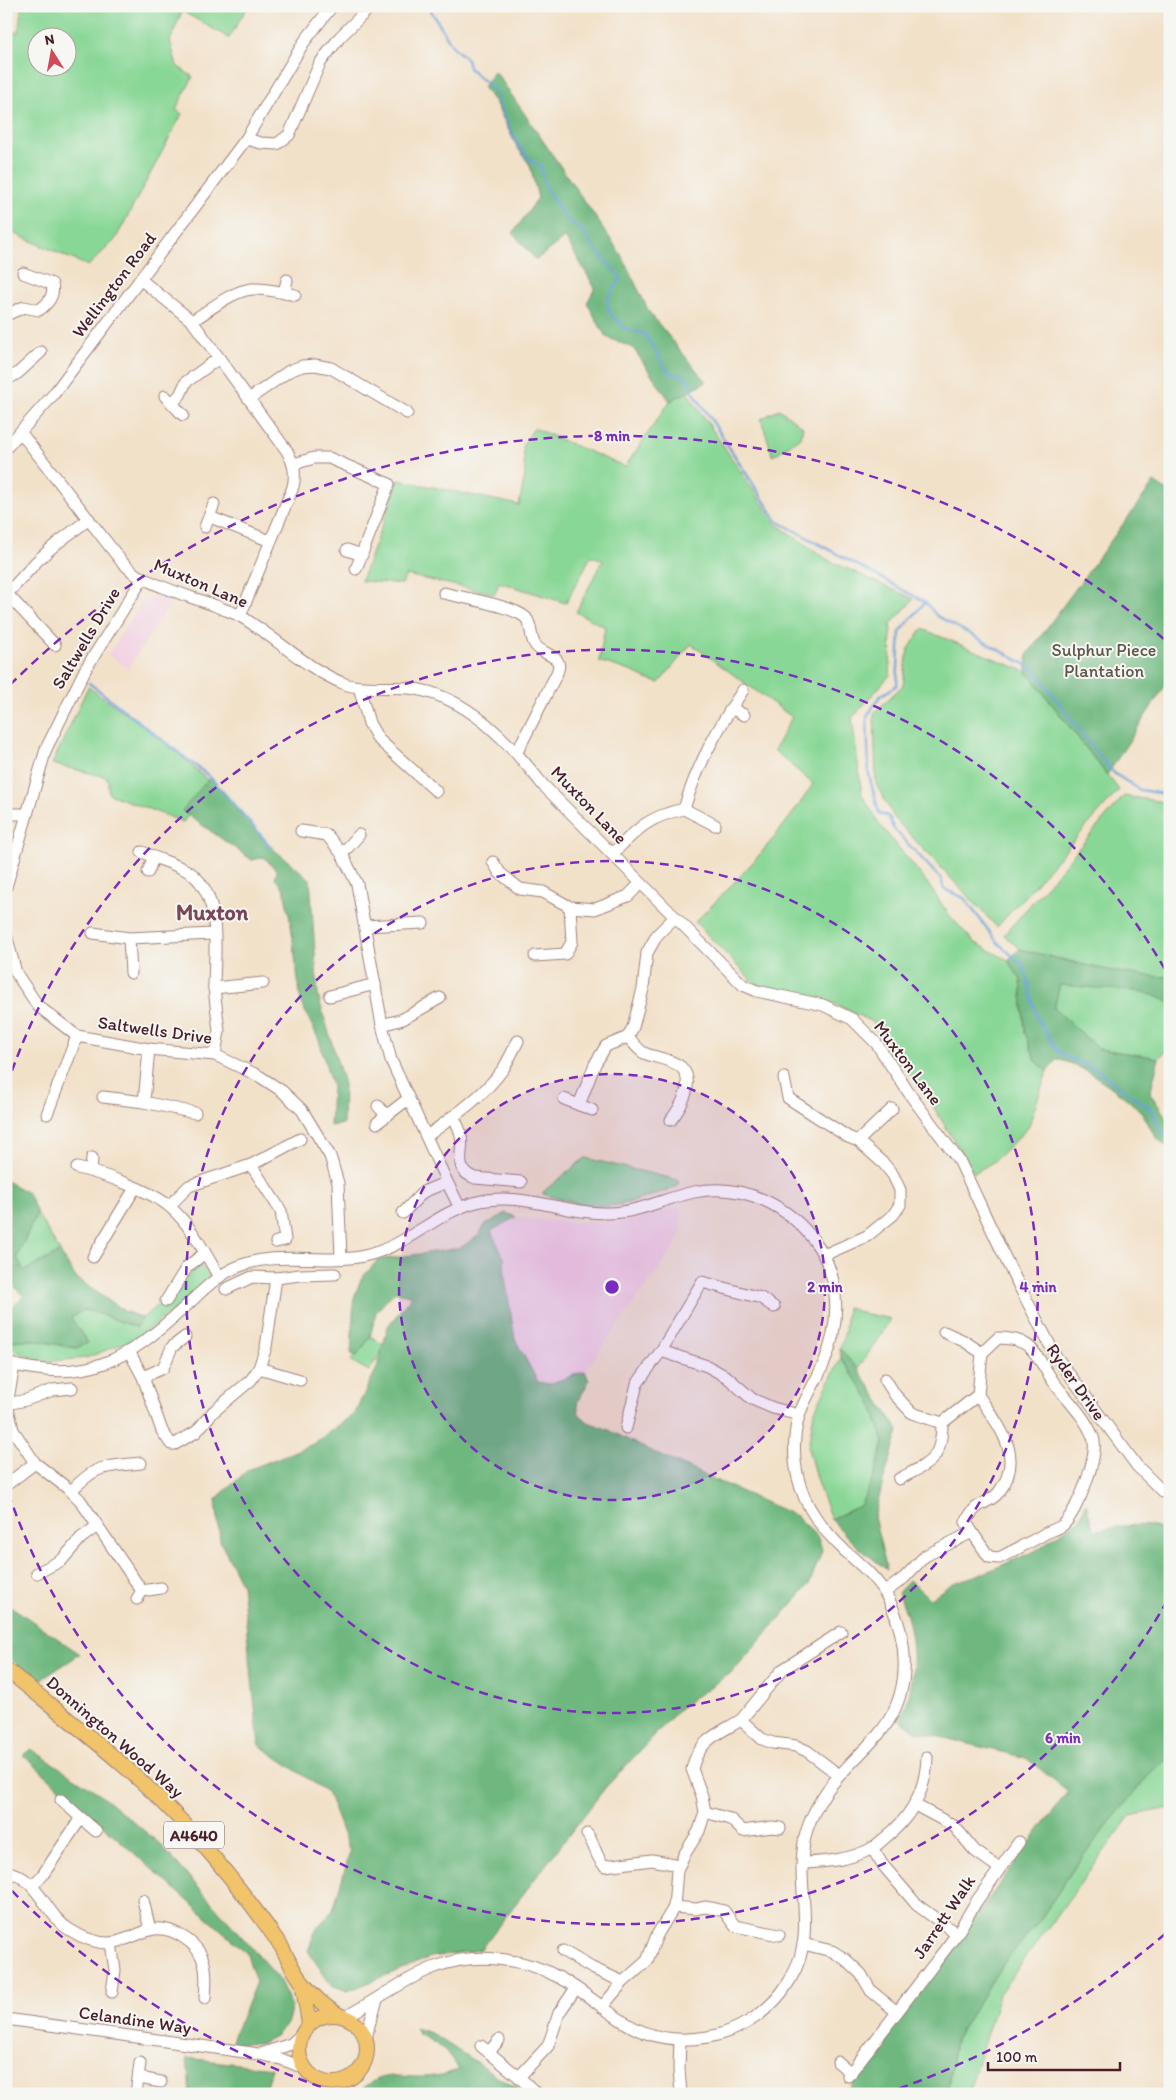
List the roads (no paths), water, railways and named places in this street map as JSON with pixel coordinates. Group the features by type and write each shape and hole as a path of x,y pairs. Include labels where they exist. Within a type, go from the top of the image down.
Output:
{"main road":[{"name":"Donnington Wood Way","path":"6,1669 88,1735 147,1786 190,1830 230,1876 281,1947 302,1982 327,2008 342,2016"},
{"name":"Donnington Wood Way","path":"302,1982 306,2029"},
{"path":"306,2029 318,2018 328,2014 342,2016"},
{"name":"A4640","path":"342,2016 355,2022 362,2030 366,2040"},
{"name":"A4640","path":"304,2068 299,2057 298,2045 306,2029"},
{"path":"338,2094 363,2066 368,2049 366,2040"},
{"path":"304,2068 319,2087 351,2078"}],"street":[{"name":"Wellington Road","path":"6,448 53,395 246,140 304,42 332,6"},
{"path":"246,140 261,144 277,144 289,136 320,63 340,37 367,8"},
{"path":"6,315 24,307 39,310 48,304 53,288 52,284 23,273"},
{"path":"140,279 192,321 287,451 294,464 293,487 240,616"},
{"path":"192,321 234,295 250,289 290,294 288,280"},
{"path":"7,378 18,373 41,352"},
{"path":"183,415 168,400 180,396 186,382 219,358"},
{"path":"249,399 289,371 315,364 331,368 400,402 407,413"},
{"name":"Muxton Lane","path":"21,433 122,562 143,578 240,616 316,670 346,685 410,688 452,700 465,707 517,752 543,785 743,985 757,991 823,1005 852,1019 876,1043 911,1096 960,1162 1009,1266 1055,1355 1137,1466 1162,1491 1170,1496"},
{"path":"294,464 314,458 329,458 389,484 356,569"},
{"path":"214,504 208,522 270,541"},
{"path":"55,645 7,595 49,549 89,520"},
{"path":"347,550 362,555"},
{"name":"Saltwells Drive","path":"6,887 40,766 59,721 85,670 143,578"},
{"path":"444,593 509,609 525,617 531,626 532,638 537,648 552,655 558,661 559,668 517,752"},
{"path":"359,687 369,723 378,739 436,791"},
{"path":"684,809 693,778 711,740 743,690"},
{"path":"731,708 744,715"},
{"path":"612,854 638,829 650,820 663,814 684,809 715,825"},
{"path":"6,814 26,814"},
{"path":"301,831 327,835 342,854 357,884 382,1025 391,1060 460,1208"},
{"path":"342,854 359,835"},
{"path":"142,852 191,873 204,890 212,909 214,988 219,1031 214,1055"},
{"path":"148,872 153,858"},
{"path":"493,862 500,873 520,889 543,892 570,907 595,909 628,896 641,883"},
{"path":"535,956 565,954 572,942 570,907"},
{"path":"579,1105 595,1064 606,1046 628,1037 633,1027 643,989 647,953 658,935 674,918"},
{"path":"365,926 423,923"},
{"path":"93,933 129,938 213,934"},
{"name":"Saltwells Drive","path":"6,935 11,975 38,1006 77,1036 149,1049 214,1055 259,1076 282,1091 302,1110 330,1156 338,1183 341,1258"},
{"path":"129,938 131,973"},
{"path":"214,988 263,983"},
{"path":"330,996 375,984"},
{"path":"382,1025 432,1010 440,998"},
{"path":"427,1136 474,1100 494,1080 521,1040 510,1031"},
{"path":"47,1114 77,1036"},
{"path":"628,1037 642,1053 680,1067 686,1076 686,1093 679,1110 671,1120"},
{"path":"144,1102 149,1049"},
{"path":"784,1078 783,1100 858,1141 884,1164 900,1190 900,1205 893,1215 867,1236 824,1255"},
{"path":"378,1106 382,1120 408,1099"},
{"path":"564,1099 592,1110"},
{"path":"106,1100 144,1102 195,1113"},
{"path":"858,1141 892,1109"},
{"path":"454,1116 462,1136 459,1158 463,1169 468,1175 475,1178 513,1177"},
{"path":"169,1206 189,1186 251,1165 300,1139"},
{"path":"91,1171 92,1158"},
{"path":"251,1165 280,1211 285,1241"},
{"path":"77,1168 91,1171 135,1188 169,1206 189,1228 219,1277"},
{"path":"403,1213 423,1192 448,1182"},
{"path":"93,1257 135,1188"},
{"path":"161,1588 140,1595 80,1500 35,1463 12,1430 7,1404 10,1364 43,1372 84,1370 130,1353 153,1336 219,1277 242,1265 264,1260 341,1258 376,1253 460,1208 481,1201 503,1199 594,1213 613,1214 637,1210 699,1191 745,1194 767,1200 784,1210 815,1242 824,1255 833,1279 836,1296 835,1327 828,1354 799,1415 794,1455 797,1476 803,1495 814,1517 871,1574 885,1592 897,1619 904,1647 904,1679 900,1697 882,1731 839,1775 816,1808 810,1823 804,1841 803,1863 806,1918 803,1944 793,1974 781,1993 766,2009 738,2028 722,2034 680,2040 645,2033 616,2018 555,1975 526,1965 499,1959 471,1959 445,1964 418,1973 378,2000 342,2016"},
{"path":"166,1300 187,1267 205,1253"},
{"path":"226,1290 252,1278 336,1274"},
{"path":"130,1353 143,1377 162,1431 171,1444 175,1444 196,1432 213,1412 251,1380 259,1368 266,1347 276,1278"},
{"path":"626,1428 637,1384 661,1351 702,1282 761,1298 774,1308"},
{"path":"885,1592 904,1578 926,1556 972,1532 966,1522 971,1510 998,1493 1008,1472 1010,1449 999,1426 978,1395 982,1353 964,1341 944,1332"},
{"path":"143,1377 163,1368 172,1348 184,1337"},
{"name":"Ryder Drive","path":"972,1532 989,1557 999,1558 1063,1524 1088,1479 1094,1438 1083,1419 1061,1392 1039,1357 1027,1344 1015,1338 998,1338 982,1353"},
{"path":"661,1351 707,1366 727,1377 752,1399 799,1415"},
{"path":"259,1368 293,1382"},
{"path":"885,1379 895,1395 912,1413 942,1423"},
{"path":"7,1404 26,1400 53,1390 72,1388"},
{"path":"899,1479 929,1463 940,1450 942,1423 978,1395"},
{"path":"6,1486 35,1463"},
{"path":"71,1491 92,1471 100,1468 141,1463"},
{"path":"38,1573 62,1560 81,1538 98,1526"},
{"path":"602,2007 623,1982 648,1961 657,1935 674,1907 679,1865 699,1831 705,1812 705,1805 692,1768 694,1760 709,1738 741,1720 782,1670 840,1632"},
{"path":"741,1720 762,1739 807,1750 839,1775"},
{"path":"803,1863 840,1860 872,1848 904,1820 915,1805 924,1780 927,1757"},
{"path":"61,1800 96,1831"},
{"path":"915,1805 954,1826 975,1851 999,1868"},
{"path":"705,1812 723,1815 743,1831 772,1827 780,1828"},
{"path":"32,1886 42,1876 81,1818"},
{"path":"587,1834 595,1846 599,1860 605,1866 652,1860 679,1865"},
{"name":"Jarrett Walk","path":"838,2062 850,2074 957,1934 999,1868 1019,1842"},
{"path":"872,1848 882,1864 917,1905 957,1934"},
{"path":"6,1872 23,1878 32,1886 48,1909 68,1929 84,1938 111,1943 150,1930 170,1930 193,1946 200,1954 211,1981 205,1998"},
{"path":"141,1907 150,1930"},
{"path":"674,1907 696,1910 705,1907 724,1911 735,1926 779,1935"},
{"path":"111,1943 116,1970 112,1992"},
{"path":"803,1944 832,1951 845,1959 861,1974 871,1991 897,2012"},
{"path":"563,1951 592,1968 623,1982"},
{"path":"520,2078 548,2046 559,2012 576,1988"},
{"path":"366,2040 378,2000"},
{"name":"Celandine Way","path":"6,2019 259,2054 281,2059 304,2068"},
{"name":"Celandine Way","path":"259,2054 291,2044 306,2029"},
{"path":"499,2040 485,2049 537,2094"},
{"path":"680,2040 679,2069 681,2094"},
{"path":"136,2094 140,2063"},
{"path":"139,2078 161,2082"}],"waterway":[{"path":"428,6 453,47 467,59 469,68 497,93 500,106 518,145 531,161 541,166 546,188 565,218 584,232 590,243 621,278 608,298 608,311 626,329 645,334 669,373 687,377 692,390 777,521 925,602 900,632 897,685 879,697 867,717 869,775 879,813 889,817 893,828 941,879 944,889 964,898 998,943 1024,966 1037,1018 1059,1053 1095,1069 1152,1110 1160,1130 1170,1137"},
{"path":"925,602 937,616 1034,669 1094,750 1115,774 1140,790 1170,795"},
{"path":"89,683 210,777 272,848"}],"district":[{"name":"Muxton","path":"212,912"}],"park label":[{"name":"Sulphur Piece Plantation","path":"1104,660"}]}
